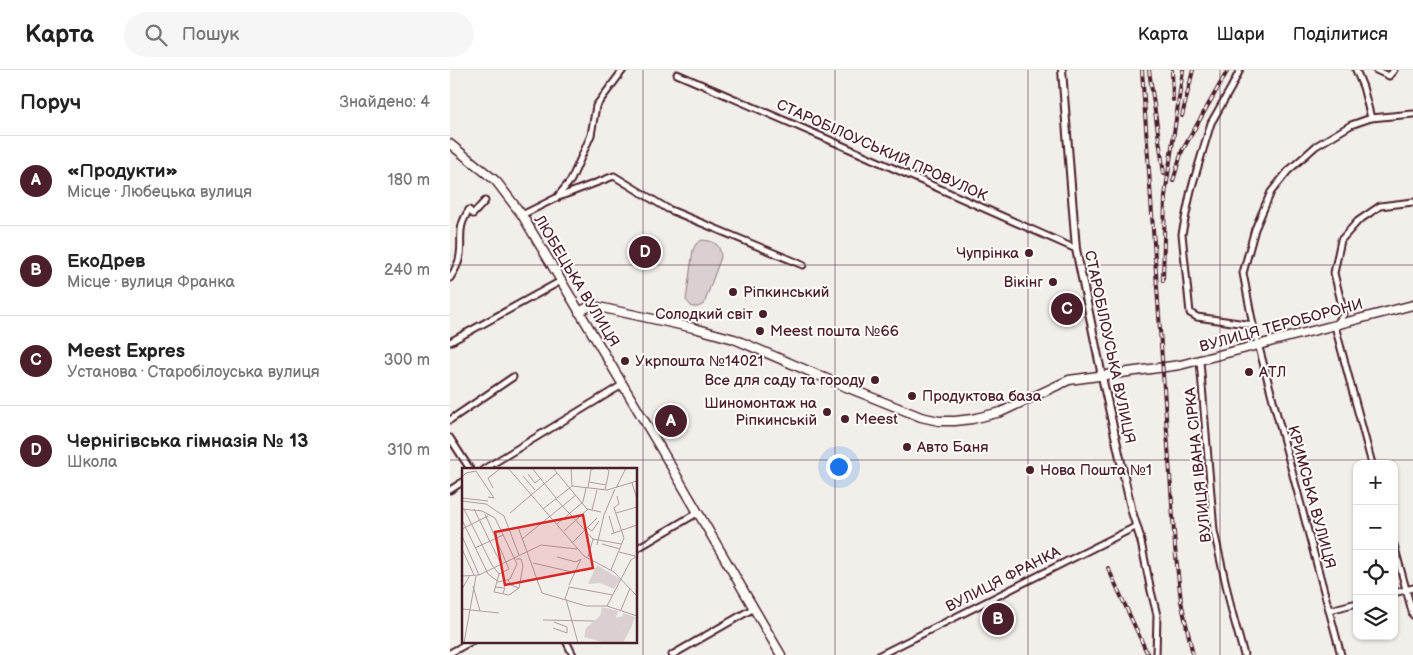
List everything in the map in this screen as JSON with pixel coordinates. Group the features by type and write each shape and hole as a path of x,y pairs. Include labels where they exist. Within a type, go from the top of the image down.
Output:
{"main road":[{"name":"ЛЮБЕЦЬКА ВУЛИЦЯ","path":"450,144 496,181 522,215 781,655"},
{"name":"ВУЛИЦЯ ТЕРОБОРОНИ","path":"579,312 594,306 714,332 878,400 921,417 939,421 972,420 986,416 1016,406 1069,380 1101,374 1156,370 1258,346 1413,305"}],"street":[{"path":"556,198 571,180 591,136 596,106 623,70"},
{"name":"СТАРОБІЛОУСЬКА ВУЛИЦЯ","path":"1062,70 1076,249 1101,374 1132,512 1140,537 1151,592 1158,615 1156,655"},
{"path":"1240,70 1211,123 1191,190 1182,234 1190,313 1197,317 1253,325"},
{"path":"1356,70 1364,86 1371,118"},
{"path":"1376,70 1389,76 1394,70"},
{"name":"СТАРОБІЛОУСЬКИЙ ПРОВУЛОК","path":"677,74 1076,249"},
{"name":"КРИМСЬКА ВУЛИЦЯ","path":"1341,655 1258,346 1243,272 1254,229 1271,192 1288,171 1316,146 1351,126 1371,118 1413,114"},
{"path":"522,215 556,198 614,176 668,209 804,266"},
{"path":"450,278 459,261 461,225 471,212 485,201"},
{"path":"1371,460 1335,326 1344,314 1334,273 1341,240 1358,221 1380,206 1413,202"},
{"path":"450,342 561,281"},
{"name":"ВУЛИЦЯ ІВАНА СІРКА","path":"1200,360 1214,530 1232,612 1244,655"},
{"path":"450,420 513,377"},
{"path":"486,468 622,385"},
{"path":"450,438 469,468"},
{"path":"450,490 462,482"},
{"path":"638,548 697,513"},
{"name":"ВУЛИЦЯ ФРАНКА","path":"880,655 1137,526"},
{"path":"1395,550 1413,615"},
{"path":"1398,592 1413,588"},
{"path":"1330,610 1353,604"},
{"path":"672,655 754,608"},
{"path":"450,653 470,642"},
{"path":"566,642 573,655"}],"shaded area":[{"path":"702,240 716,244 721,257 704,304 692,307 686,300 693,250 696,244"}],"railway":[{"path":"1142,70 1175,547 1181,601 1193,655"},
{"path":"1149,70 1164,174"},
{"path":"1172,70 1173,100"},
{"path":"1163,281 1165,196 1183,70"},
{"path":"1182,116 1193,70"},
{"path":"1173,181 1182,151 1228,70"},
{"path":"1108,568 1148,655"}],"place":[{"name":"Чернігівська гімназія № 13","path":"645,252"},
{"name":"Чупрінка","path":"1029,253"},
{"name":"Вікінг","path":"1053,282"},
{"name":"Ріпкинський","path":"733,292"},
{"name":"Meest Expres","path":"1067,309"},
{"name":"Солодкий світ","path":"763,314"},
{"name":"Meest пошта №66","path":"760,331"},
{"name":"Укрпошта №14021","path":"625,361"},
{"name":"АТЛ","path":"1249,372"},
{"name":"Все для саду та городу","path":"875,380"},
{"name":"Продуктова база","path":"912,396"},
{"name":"Шиномонтаж на Ріпкинській","path":"827,412"},
{"name":"Meest","path":"845,419"},
{"name":"«Продукти»","path":"671,421"},
{"name":"Авто Баня","path":"907,447"},
{"name":"Нова Пошта №1","path":"1030,470"},
{"name":"ЕкоДрев","path":"998,619"}]}
